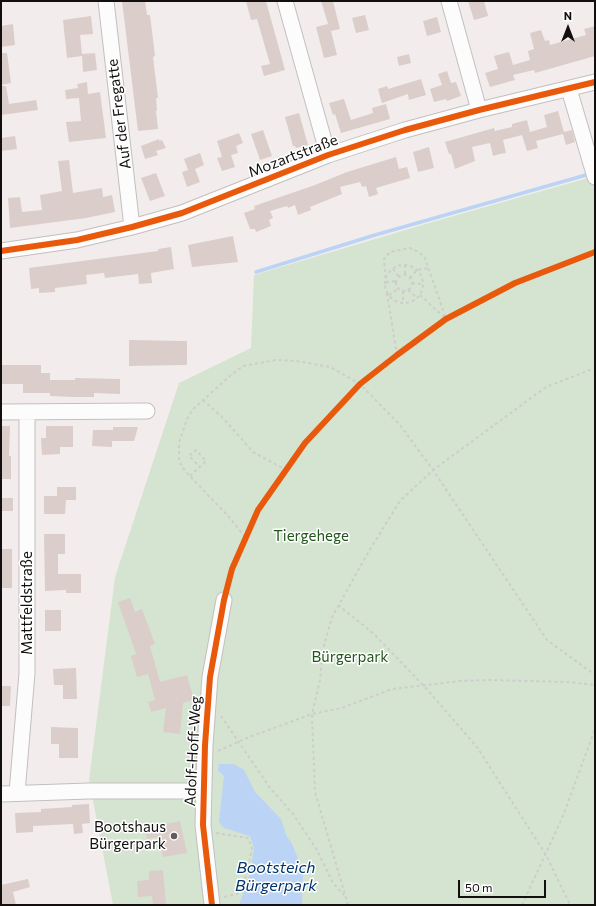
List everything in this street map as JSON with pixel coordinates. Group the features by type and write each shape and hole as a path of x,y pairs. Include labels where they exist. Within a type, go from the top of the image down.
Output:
{"street":[{"name":"Auf der Fregatte","path":"106,1 132,227"},
{"path":"285,1 328,155"},
{"path":"449,1 479,110"},
{"name":"Mozartstraße","path":"1,251 77,240 182,213 328,155 405,130 479,110 595,82"},
{"path":"569,89 595,177"},
{"path":"1,412 147,411"},
{"name":"Mattfeldstraße","path":"17,793 27,673 27,412"},
{"name":"Adolf-Hoff-Weg","path":"211,901 203,833 204,758 210,677 224,600"},
{"path":"1,794 203,792"}],"path":[{"path":"397,355 386,283 384,259 390,252 410,248 419,252 426,258 446,319 420,295"},
{"path":"405,265 405,275"},
{"path":"386,283 393,269 405,265 417,270 429,268"},
{"path":"393,269 400,277"},
{"path":"410,278 417,270"},
{"path":"387,290 393,299 403,302 417,298 420,295 423,284 417,270"},
{"path":"386,283 396,281 405,275"},
{"path":"405,275 410,278 412,283"},
{"path":"396,281 398,289"},
{"path":"412,283 423,284"},
{"path":"398,289 403,291 408,290 412,283"},
{"path":"389,295 398,289"},
{"path":"408,290 417,298"},
{"path":"403,291 403,302"},
{"path":"245,537 190,476 179,461 178,443 187,419 193,409 231,374 243,366 276,360 297,361 330,367 360,384 400,425 433,470 547,640 595,675"},
{"path":"348,905 315,792 312,714 320,680 323,649 332,617 368,551 400,501 433,470 546,388 595,368"},
{"path":"203,400 224,419 253,452 286,470"},
{"path":"190,476 206,462 196,450 190,456 200,467"},
{"path":"338,605 374,634 424,686 477,747 546,856 570,905"},
{"path":"204,758 237,742 312,714 342,708 392,689 460,681 488,680 568,682 595,685"},
{"path":"208,697 237,742 270,788 293,814 317,850 333,883 345,896"},
{"path":"522,905 546,856 563,816 595,729"},
{"path":"203,833 240,835 248,838 252,848 247,874 237,894 211,901"}],"green space":[{"name":"Bürgerpark","path":"595,176 595,905 113,905 89,780 115,577 179,383 251,348 254,275"}],"water":[{"name":"Bootsteich Bürgerpark","path":"219,764 234,764 244,770 255,792 281,819 286,835 292,844 303,870 302,905 239,905 250,874 254,848 250,836 224,828 219,822 224,776 218,771"}],"building":[{"path":"122,1 145,1 147,15 150,15 158,98 156,98 156,111 158,129 138,131"},
{"path":"246,1 266,1 285,70 264,76 261,66 270,64 257,19 251,20"},
{"path":"321,1 333,1 340,29 331,31 337,55 324,58 316,27 328,24"},
{"path":"468,1 484,1 488,16 474,20"},
{"path":"365,15 369,30 356,33 352,18"},
{"path":"91,16 93,34 80,35 82,54 95,53 97,70 83,72 82,56 67,58 63,20"},
{"path":"437,17 441,32 427,36 423,21"},
{"path":"13,24 15,45 1,47 1,26"},
{"path":"595,26 595,56 535,73 534,70 513,75 515,80 490,87 485,73 498,69 494,56 509,52 513,65 530,60 528,51 534,49 530,33 541,30 545,41 549,40 550,45 586,35 584,29"},
{"path":"1,53 7,53 11,83 1,85"},
{"path":"409,54 411,63 399,66 397,57"},
{"path":"447,71 451,83 456,82 461,96 447,101 446,99 434,102 430,89 442,85 438,74"},
{"path":"421,79 426,95 409,100 408,94 382,103 378,89 387,86 388,89"},
{"path":"87,82 88,94 100,92 106,138 69,142 66,122 81,121 79,98 66,99 65,90 78,88 77,84"},
{"path":"1,86 6,86 9,104 36,100 38,110 1,115"},
{"path":"344,99 351,120 373,113 372,108 386,104 390,119 341,133 335,114 333,115 329,103"},
{"path":"558,111 564,132 572,130 575,142 566,145 563,134 536,141 538,148 527,151 522,135 503,140 506,153 493,156 490,143 472,147 475,161 455,169 451,154 449,154 445,142 494,128 495,131 512,127 512,124 527,120 530,132 547,127 544,115"},
{"path":"299,113 308,145 296,148 293,146 285,117"},
{"path":"263,130 272,156 260,160 251,134"},
{"path":"239,133 243,143 236,146 238,153 231,155 235,167 222,171 217,158 222,157 217,141"},
{"path":"15,136 17,149 1,151 1,138"},
{"path":"159,139 159,141 162,140 166,148 156,151 158,155 145,159 141,146"},
{"path":"429,147 434,168 418,172 413,152"},
{"path":"200,153 204,165 195,169 200,182 187,187 182,172 188,170 184,159"},
{"path":"396,157 399,169 407,167 410,178 376,188 378,194 369,197 366,186 362,187 360,182 340,187 342,194 310,207 311,210 298,215 295,205 288,208 287,206 270,211 273,218 269,220 271,226 256,232 255,229 250,229 244,213 255,209 254,206 315,185 347,172"},
{"path":"69,160 73,193 102,188 103,197 112,195 115,212 86,218 10,228 8,198 20,197 22,212 42,210 40,195 62,191 58,161"},
{"path":"156,173 165,196 150,201 141,178"},
{"path":"233,236 238,262 192,267 188,245"},
{"path":"171,247 174,269 151,273 152,283 139,284 138,274 105,278 104,273 86,275 87,284 55,288 55,292 39,293 39,288 31,289 29,268 158,251 158,249"},
{"path":"129,340 187,341 187,365 129,366"},
{"path":"1,365 41,365 41,373 50,373 50,380 75,380 75,378 120,379 120,394 94,393 94,397 75,397 50,396 50,393 23,393 23,384 1,384"},
{"path":"1,426 10,426 9,456 11,456 11,479 1,479"},
{"path":"46,426 73,426 73,447 60,447 60,454 42,455 41,438 46,438"},
{"path":"113,427 138,427 134,441 112,441 112,447 92,446 93,430 113,430"},
{"path":"57,487 76,487 76,500 66,500 65,514 44,514 44,496 57,496"},
{"path":"1,498 13,498 13,511 1,511"},
{"path":"44,534 65,534 65,554 58,554 58,574 81,574 81,593 66,593 66,590 45,591"},
{"path":"1,549 12,549 12,588 1,588"},
{"path":"130,598 135,612 142,609 155,644 150,646 160,682 187,675 194,700 183,703 180,734 163,732 166,708 151,712 148,702 155,700 148,674 137,677 131,656 136,654 118,602"},
{"path":"45,610 61,610 61,631 45,631"},
{"path":"76,668 77,699 63,699 63,685 54,685 53,669"},
{"path":"1,686 11,686 10,706 1,706"},
{"path":"51,727 78,728 78,758 59,758 59,744 51,744"},
{"path":"89,804 90,823 82,824 83,833 74,834 73,824 33,826 33,832 16,833 15,813 41,812 41,809 72,807 72,805"},
{"path":"180,821 187,853 163,857 159,837 147,839 145,828"},
{"path":"163,870 166,904 153,905 152,896 138,897 137,881 149,880 149,871"},
{"path":"28,879 30,887 13,892 16,905 1,905 1,885"}],"waterway":[{"path":"256,272 375,235 586,175"}],"cycle path":[{"path":"1,251 77,240 182,213 328,155 405,130 479,110 595,82"},
{"path":"212,905 203,825 205,745 210,677 224,600 232,569 258,510 305,443 360,384 397,355 446,319 515,283 595,252"}],"place":[{"name":"Bootshaus Bürgerpark","path":"174,836"}],"park label":[{"name":"Tiergehege","path":"311,536"}]}
